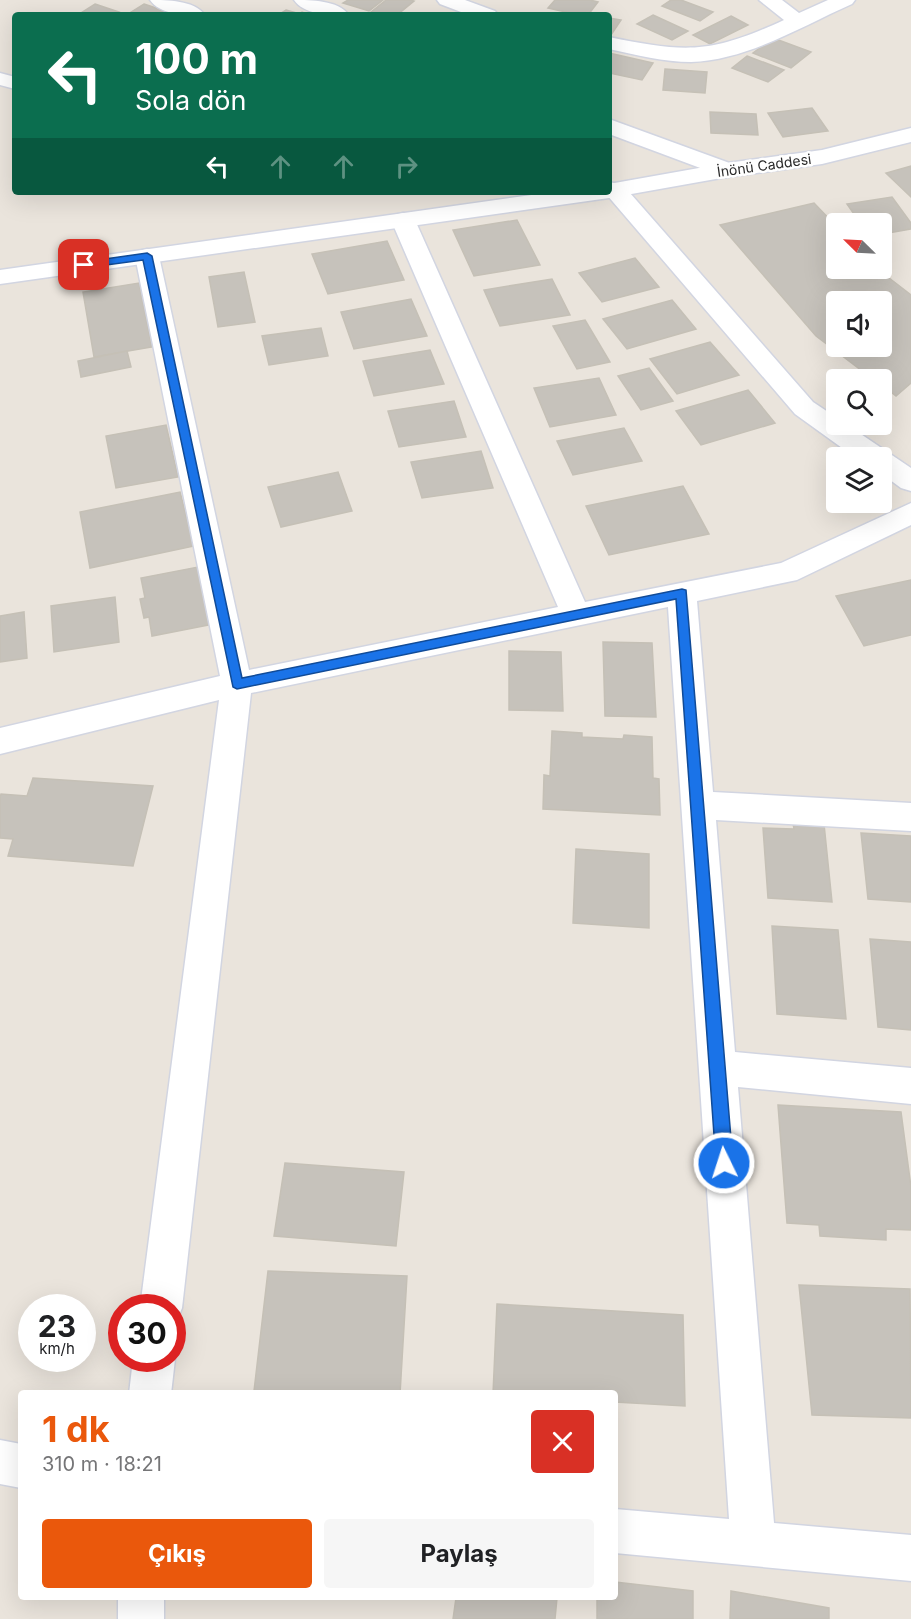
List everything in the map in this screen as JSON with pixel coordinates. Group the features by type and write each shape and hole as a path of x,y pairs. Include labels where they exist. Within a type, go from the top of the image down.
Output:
{"street":[{"path":"160,0 188,12"},
{"path":"304,0 332,12"},
{"path":"447,0 480,12"},
{"path":"770,0 796,20"},
{"path":"612,44 668,55 717,53 756,39 845,0"},
{"path":"612,127 727,170"},
{"name":"İnönü Caddesi","path":"612,190 727,170 822,157 911,135"},
{"path":"612,194 804,408 860,447"},
{"name":"İnönü Caddesi","path":"0,277 581,195"},
{"path":"404,220 576,615"},
{"path":"147,256 237,684 163,1294"},
{"path":"892,468 911,481"},
{"path":"0,741 237,684 787,572 911,513"},
{"path":"682,593 753,1544"},
{"path":"697,805 911,817"},
{"path":"717,1068 911,1086"},
{"path":"150,1390 153,1372"},
{"path":"0,1462 18,1465"},
{"path":"618,1531 911,1558"},
{"path":"141,1600 141,1619"}],"building":[{"path":"348,0 383,0 369,11 343,3"},
{"path":"386,0 414,1 401,12 371,12"},
{"path":"555,0 598,2 590,12 566,12 548,8"},
{"path":"671,0 681,0 713,12 700,21 662,6"},
{"path":"95,4 119,12 83,12"},
{"path":"144,4 168,12 131,12"},
{"path":"653,15 688,31 672,40 637,24"},
{"path":"731,16 748,25 710,44 693,35"},
{"path":"612,18 621,20 612,34"},
{"path":"773,38 811,52 791,68 753,53"},
{"path":"612,54 653,63 642,80 612,74"},
{"path":"747,56 784,70 768,82 732,68"},
{"path":"665,69 707,72 705,93 663,90"},
{"path":"812,108 828,131 783,137 768,113"},
{"path":"710,112 756,114 758,135 711,133"},
{"path":"911,166 911,197 886,173"},
{"path":"892,197 911,223 911,229 892,232 892,213 853,213 847,204"},
{"path":"814,203 826,216 826,279 890,279 911,295 911,383 896,396 892,393 892,369 860,369 844,357 892,357 892,291 826,291 826,344 816,336 720,225"},
{"path":"517,220 540,265 474,276 453,230"},
{"path":"387,241 404,280 328,294 312,254"},
{"path":"635,258 659,287 602,302 579,273"},
{"path":"244,272 255,322 218,327 209,277"},
{"path":"552,279 570,315 500,326 484,290"},
{"path":"139,283 152,347 94,357 83,292"},
{"path":"411,299 427,336 354,349 341,312"},
{"path":"672,300 696,329 627,349 603,319"},
{"path":"585,320 610,362 577,369 553,326"},
{"path":"321,328 328,356 269,365 262,336"},
{"path":"710,342 739,375 677,394 650,359"},
{"path":"430,350 444,384 374,396 363,361"},
{"path":"127,351 131,367 81,377 78,361"},
{"path":"649,368 673,401 641,410 618,376"},
{"path":"599,378 616,415 550,427 534,388"},
{"path":"748,390 775,423 701,445 676,411"},
{"path":"454,401 466,437 399,447 388,411"},
{"path":"166,425 178,477 116,488 106,436"},
{"path":"624,428 642,461 573,475 557,441"},
{"path":"481,451 493,488 422,498 411,462"},
{"path":"338,472 352,511 281,527 268,487"},
{"path":"683,486 709,534 609,555 586,506"},
{"path":"180,492 194,546 90,568 80,512"},
{"path":"198,567 214,624 152,636 149,617 144,618 140,599 145,598 141,578"},
{"path":"911,580 911,635 864,646 836,596"},
{"path":"115,597 119,642 54,652 51,606"},
{"path":"24,612 27,658 0,662 0,616"},
{"path":"603,642 652,643 656,717 605,716"},
{"path":"509,651 561,652 563,711 509,710"},
{"path":"552,731 582,733 582,737 623,739 624,735 652,737 653,778 659,779 660,815 543,809 544,775 550,776"},
{"path":"33,778 153,786 133,866 8,856 13,839 0,838 0,797 1,794 27,796"},
{"path":"793,823 824,824 832,902 768,898 763,828 794,829"},
{"path":"861,833 911,836 911,902 868,899"},
{"path":"576,849 649,854 649,928 573,923"},
{"path":"772,926 838,930 846,1019 777,1014"},
{"path":"870,939 911,942 911,1030 878,1027"},
{"path":"778,1105 901,1112 911,1187 911,1230 886,1229 886,1240 820,1236 819,1225 787,1223"},
{"path":"285,1163 404,1172 396,1246 274,1236"},
{"path":"268,1271 407,1276 400,1390 254,1390"},
{"path":"799,1285 910,1289 911,1418 812,1415"},
{"path":"497,1304 683,1315 685,1406 618,1402 618,1390 493,1390"},
{"path":"618,1582 693,1591 693,1619 597,1619 597,1600 618,1600"},
{"path":"731,1591 829,1608 829,1619 730,1619"},
{"path":"456,1600 557,1600 555,1619 453,1619"}],"route":[{"path":"84,265 147,256 237,684 682,593 724,1163"}]}
